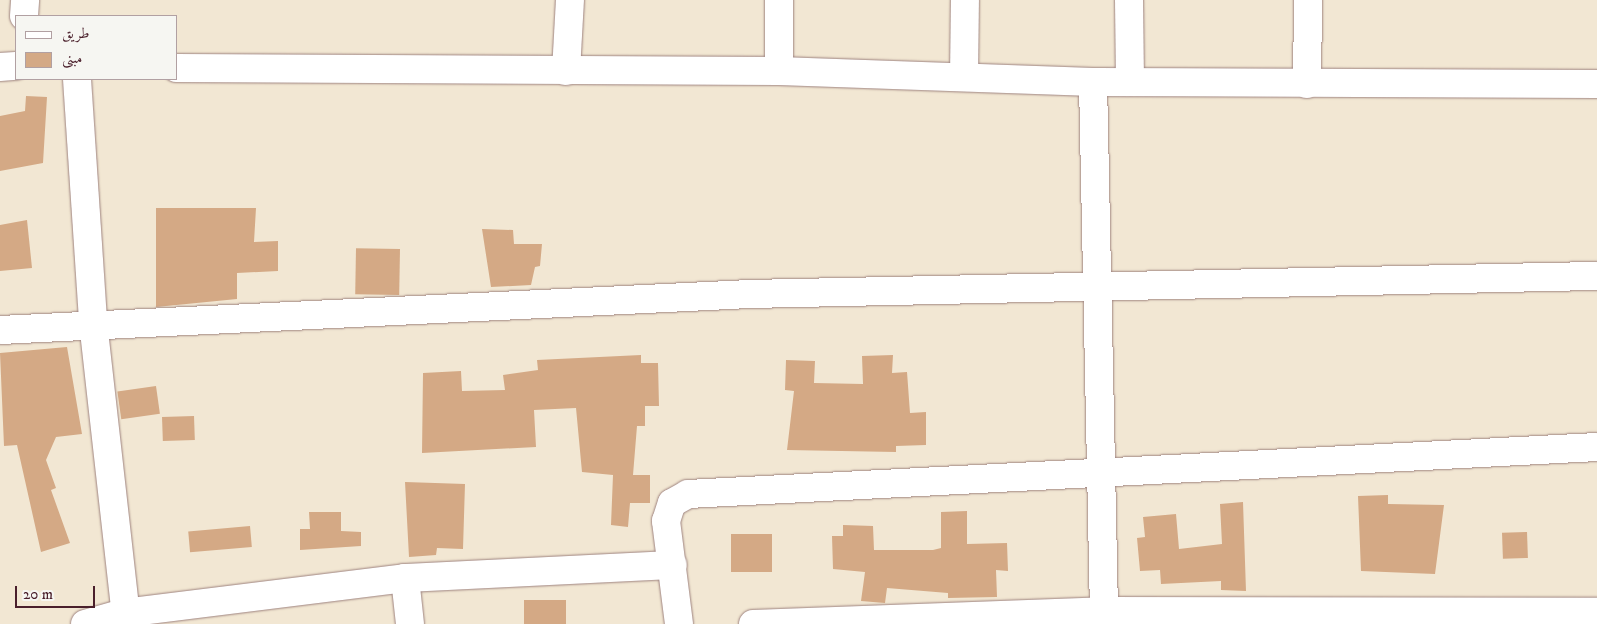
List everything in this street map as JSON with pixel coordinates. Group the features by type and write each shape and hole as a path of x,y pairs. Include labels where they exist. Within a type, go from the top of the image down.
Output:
{"street":[{"path":"24,15 25,0"},
{"path":"566,71 570,0"},
{"path":"779,0 779,71"},
{"path":"964,0 964,77"},
{"path":"1129,0 1130,82"},
{"path":"1307,84 1308,0"},
{"path":"0,67 15,66"},
{"path":"178,68 779,71 1093,82 1597,84"},
{"path":"77,80 93,322 125,619"},
{"path":"1093,82 1100,286 1104,611"},
{"path":"0,330 93,322 750,294 1597,276"},
{"path":"679,624 666,521 672,503 688,494 1102,476 1597,447"},
{"path":"85,624 405,578 673,565"},
{"path":"405,578 410,624"},
{"path":"753,624 1104,611 1363,616 1597,612"}],"building":[{"path":"26,96 47,97 43,163 0,171 0,116 25,111"},
{"path":"156,208 256,208 254,242 278,241 278,271 237,273 237,299 156,307"},
{"path":"27,220 32,268 0,271 0,225"},
{"path":"482,229 513,230 514,244 542,244 540,266 535,267 531,285 491,287"},
{"path":"356,248 400,249 399,295 355,294"},
{"path":"67,347 82,434 56,437 46,460 56,488 51,490 70,543 41,552 17,445 4,446 0,353"},
{"path":"641,355 641,363 658,363 659,406 645,406 645,426 637,426 633,475 650,475 650,503 630,503 628,527 611,525 613,475 582,472 576,408 534,410 536,447 422,453 423,373 461,371 462,391 505,390 503,375 538,370 537,360"},
{"path":"893,355 892,373 907,372 910,413 926,412 926,445 896,446 896,452 787,450 794,391 785,390 786,360 815,361 814,383 863,384 862,356"},
{"path":"156,386 160,414 121,419 117,391"},
{"path":"194,416 195,440 163,441 162,417"},
{"path":"405,482 465,484 463,549 437,548 436,555 409,557"},
{"path":"1388,495 1388,504 1444,505 1435,574 1361,571 1358,496"},
{"path":"1243,502 1246,591 1221,590 1221,581 1161,584 1160,570 1140,571 1137,538 1145,537 1143,517 1176,514 1179,549 1222,544 1220,504"},
{"path":"967,511 967,544 1007,543 1008,571 996,570 997,597 948,598 948,593 887,588 885,603 861,601 865,572 833,569 832,536 843,536 843,525 873,526 874,550 933,550 941,548 941,512"},
{"path":"309,512 341,512 341,531 361,532 361,546 300,550 300,529 310,529"},
{"path":"250,526 252,547 190,552 188,531"},
{"path":"1527,532 1528,558 1503,559 1502,533"},
{"path":"731,534 772,534 772,572 731,572"},
{"path":"524,600 566,600 566,624 524,624"}]}
